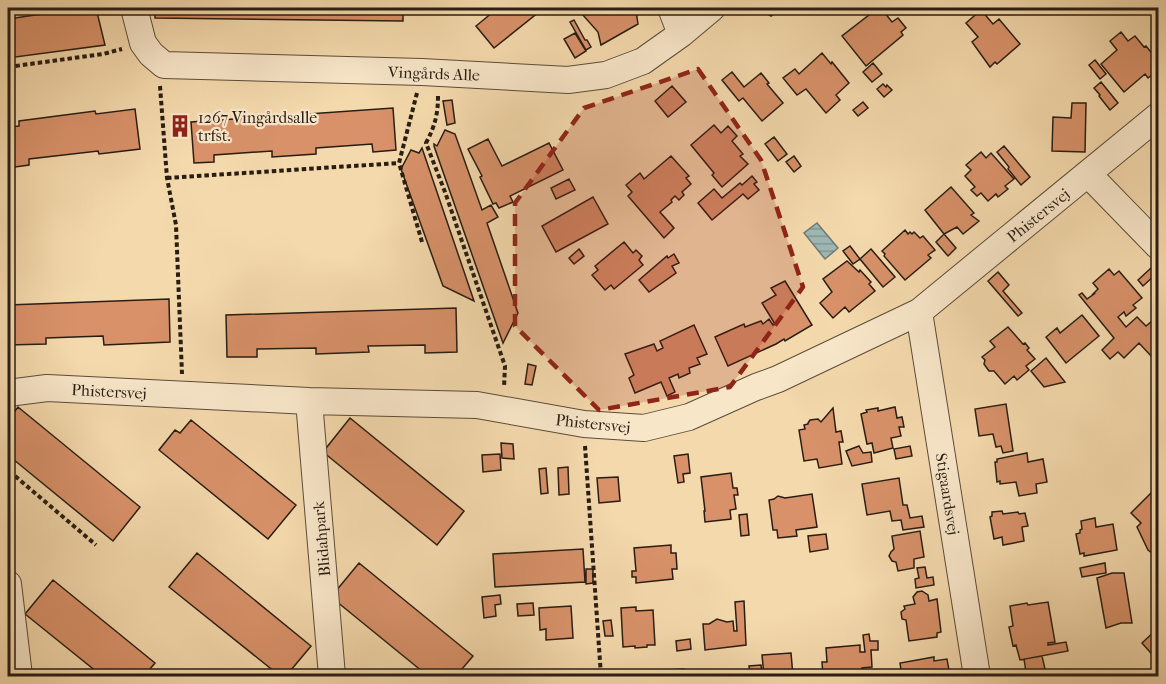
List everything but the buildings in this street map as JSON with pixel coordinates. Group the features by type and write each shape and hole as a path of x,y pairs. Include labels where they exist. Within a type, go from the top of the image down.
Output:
{"street":[{"path":"134,8 143,43 150,54 164,64"},
{"path":"671,8 681,34"},
{"name":"Vingårds Alle","path":"164,64 568,80 606,75 643,61 712,8"},
{"name":"Phistersvej","path":"8,393 47,388 309,401 477,405 584,424 644,428 689,417 778,379 919,312 1158,116"},
{"path":"1088,174 1158,246"},
{"name":"Stigaardsvej","path":"919,312 977,676"},
{"name":"Blidahpark","path":"309,401 332,676"},
{"path":"8,584 19,676"}],"path":[{"path":"8,67 103,54 143,43"},
{"path":"164,64 160,84 167,178 176,225 183,395"},
{"path":"422,242 399,163 430,73"},
{"path":"430,73 438,106 435,126 426,143 505,366 502,409"},
{"path":"167,178 399,163"},
{"path":"584,424 601,676"},
{"path":"8,478 15,476 96,545"}],"highlighted area":[{"path":"698,69 761,160 803,287 730,387 599,410 515,326 515,203 584,108"}],"water":[{"path":"817,223 838,248 825,259 804,233"}],"place":[{"name":"1267 Vingårdsalle trfst.","path":"180,126"}]}
